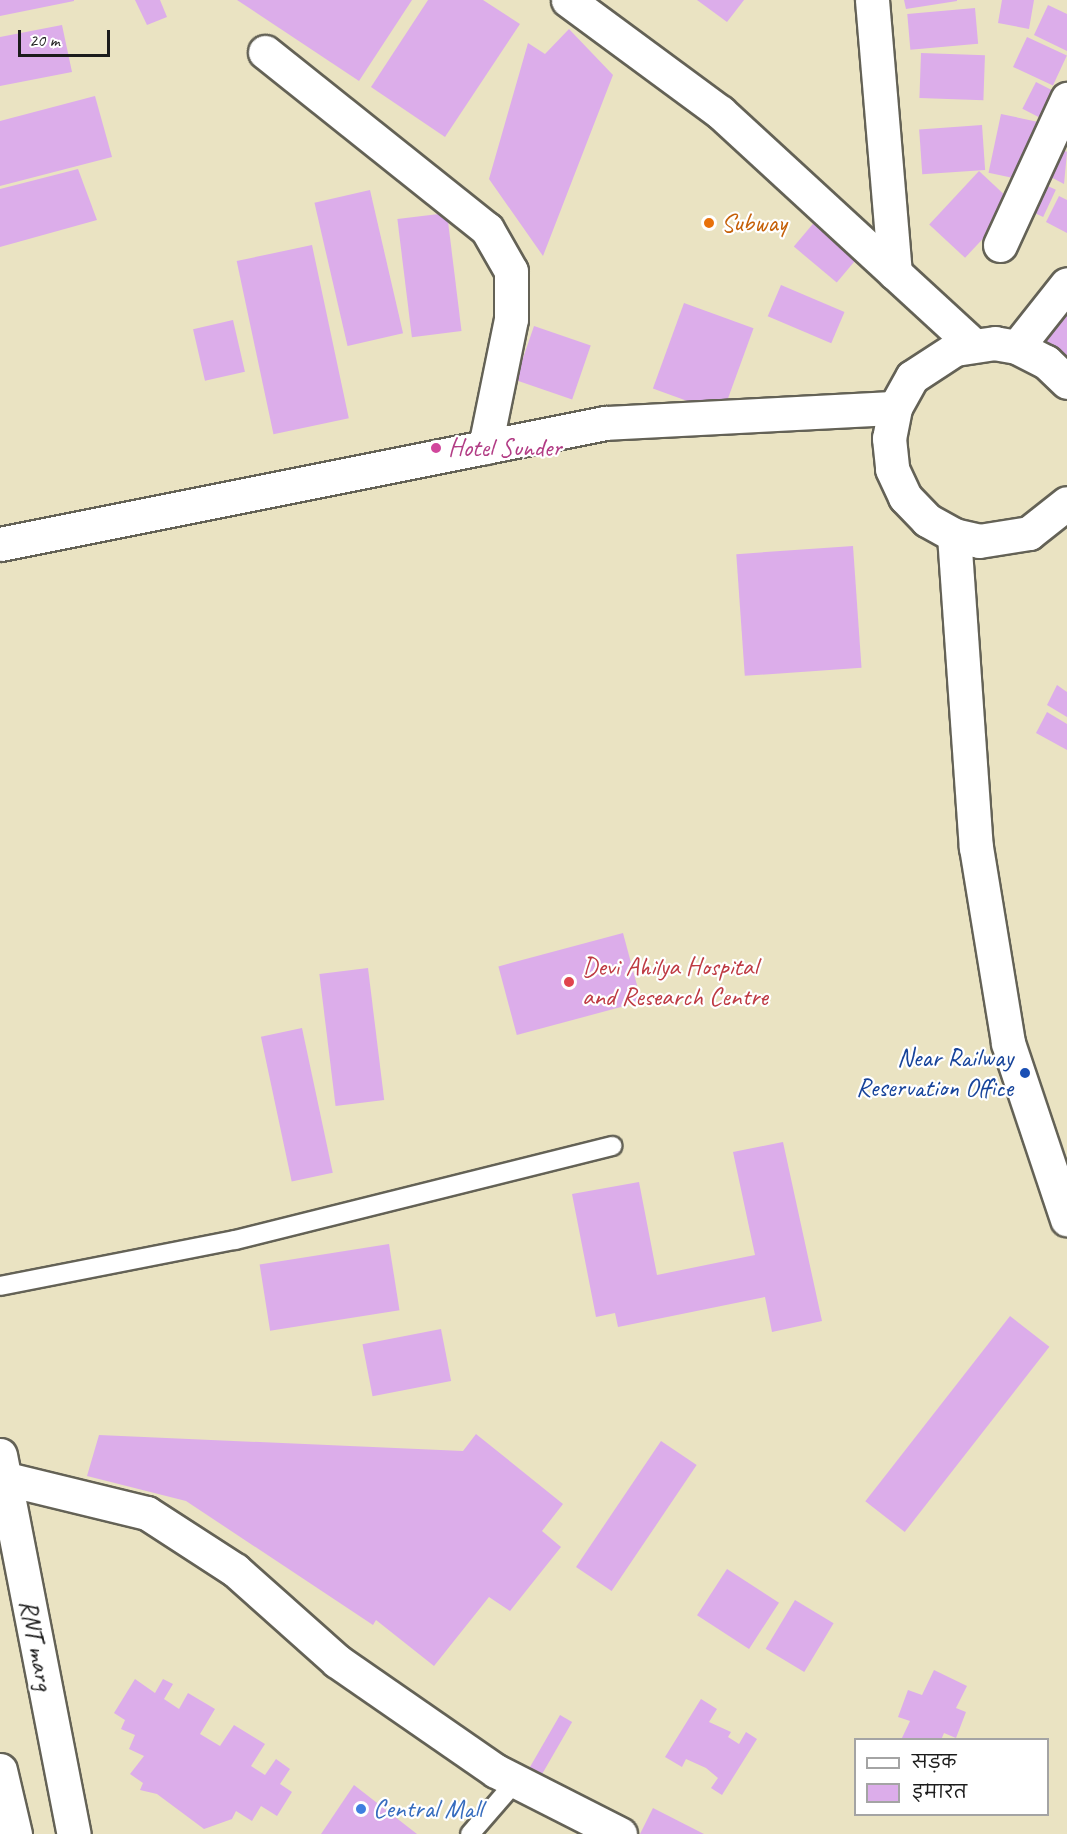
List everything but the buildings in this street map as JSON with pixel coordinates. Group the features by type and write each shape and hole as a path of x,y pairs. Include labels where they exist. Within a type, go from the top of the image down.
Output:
{"street":[{"path":"568,0 720,112 972,344"},
{"path":"872,0 895,273"},
{"path":"265,52 487,229 512,271 512,319 485,447"},
{"path":"1000,245 1067,99"},
{"path":"1017,347 1067,285"},
{"path":"1067,382 1047,362 1017,347 972,344 925,365 895,408 890,448 905,497 927,520 954,535 979,541 1029,533 1067,503"},
{"path":"0,544 605,423 895,408"},
{"path":"954,535 976,846 1008,1043 1067,1219"},
{"path":"2,1466 147,1513 235,1570 337,1661 516,1781 620,1834"},
{"name":"RNT marg","path":"2,1466 74,1834"},
{"path":"0,1770 15,1834"}],"lane":[{"path":"0,1286 235,1240 612,1146"},
{"path":"470,1834 516,1781"}],"place":[{"name":"Subway","path":"709,223"},
{"name":"Hotel Sunder","path":"436,448"},
{"name":"Devi Ahilya Hospital and Research Centre","path":"569,982"},
{"name":"Near Railway Reservation Office","path":"1025,1073"},
{"name":"Central Mall","path":"361,1809"}]}
